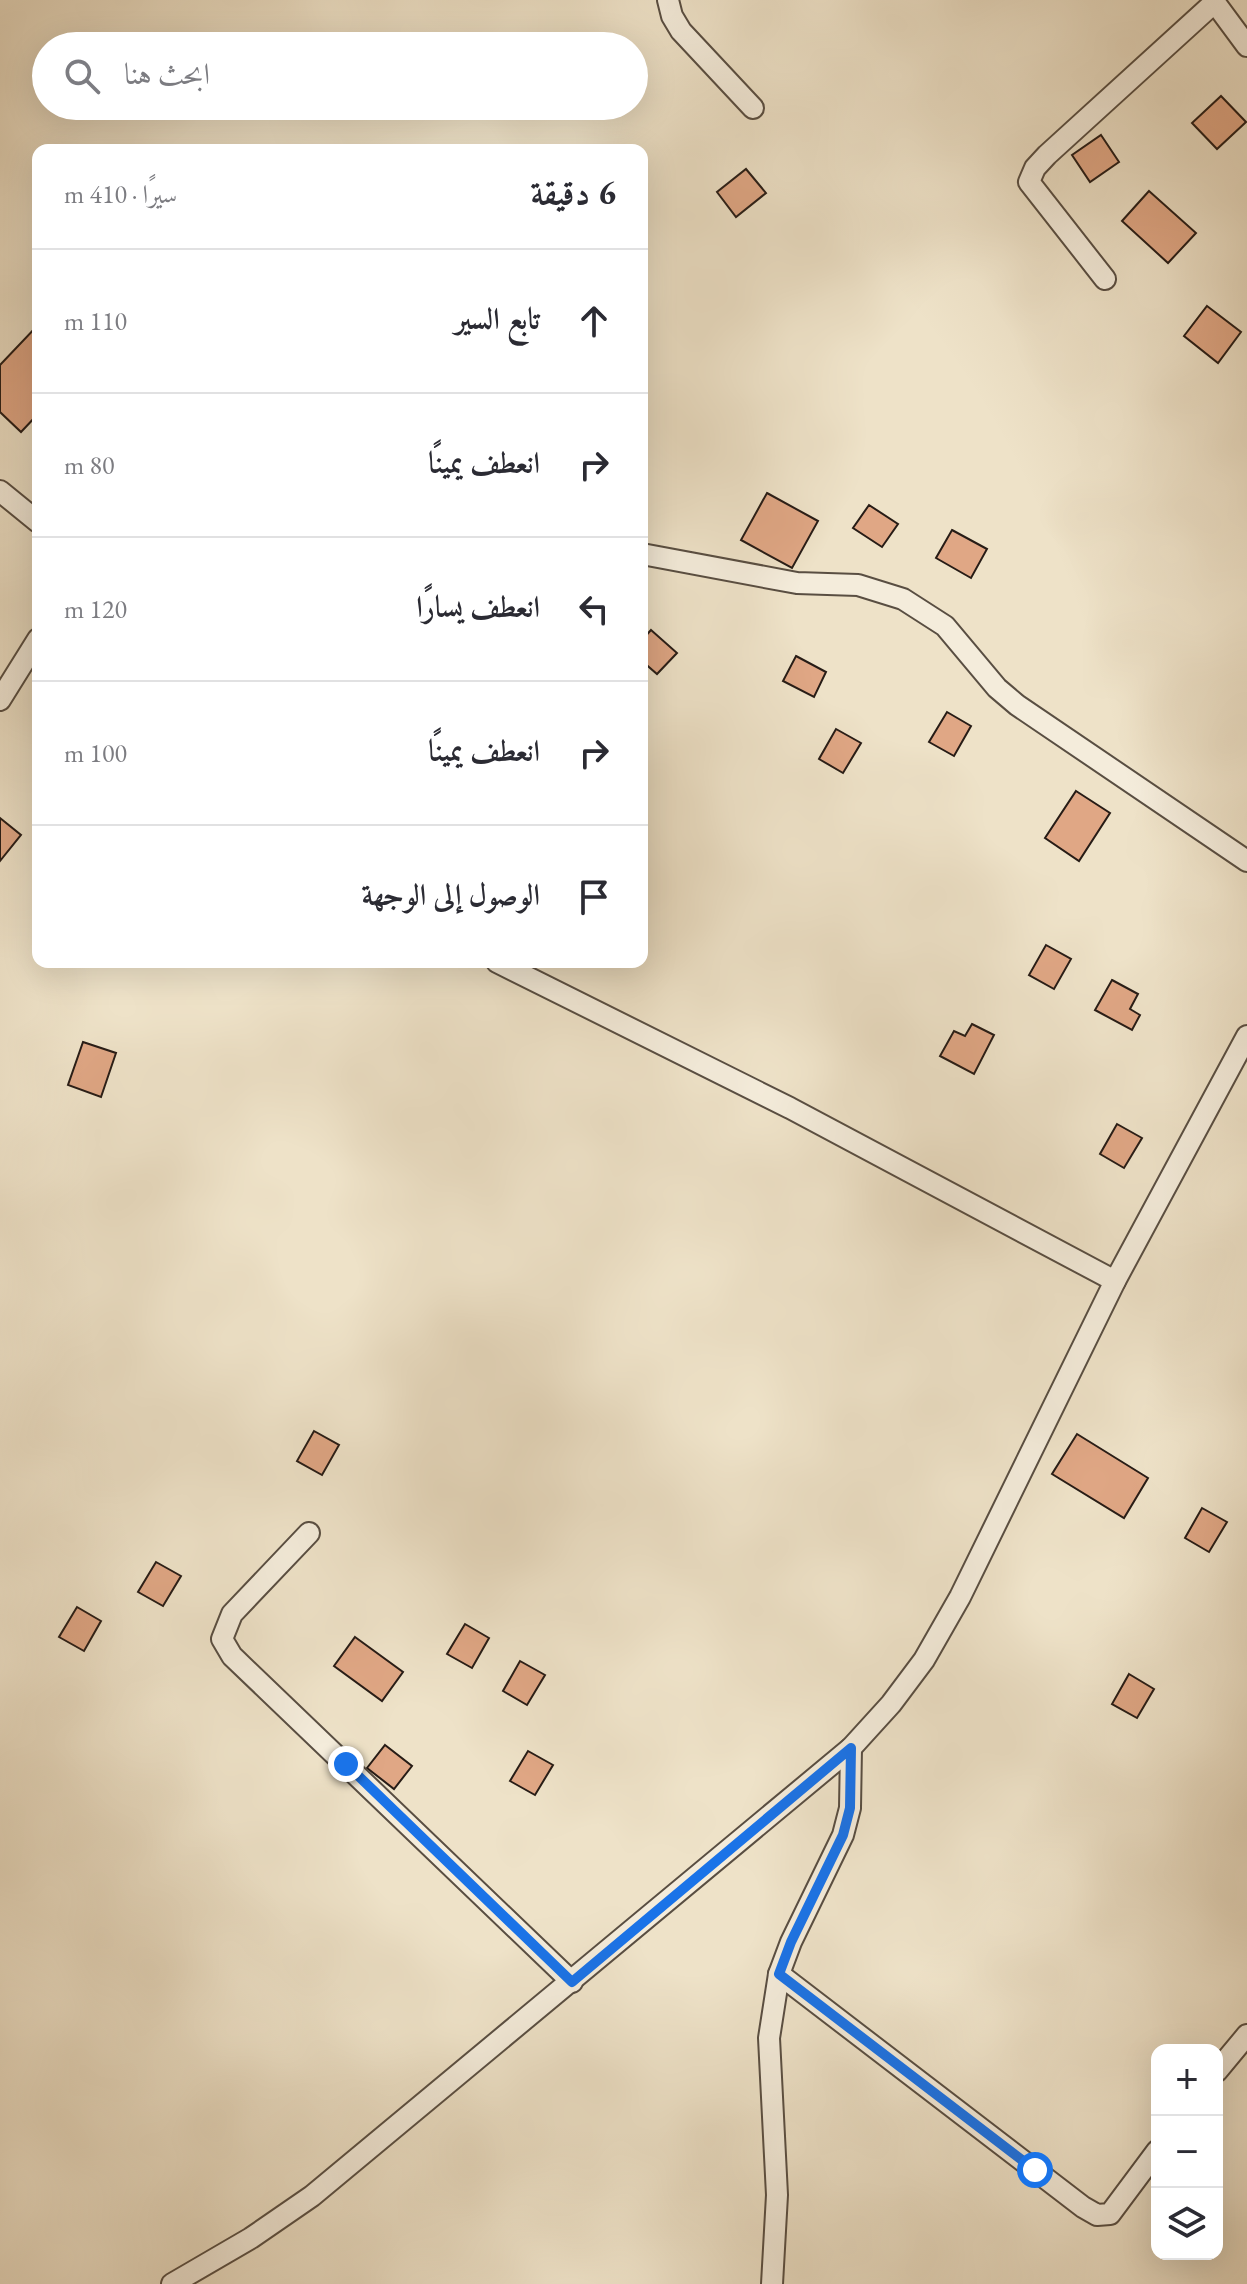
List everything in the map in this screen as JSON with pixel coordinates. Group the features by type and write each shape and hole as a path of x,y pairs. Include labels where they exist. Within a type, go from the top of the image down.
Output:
{"street":[{"path":"668,0 672,16 681,31 753,108"},
{"path":"1105,279 1029,182 1035,168 1214,1 1247,46"},
{"path":"0,491 32,517"},
{"path":"648,555 797,583 858,585 903,599 945,626 997,688 1017,705 1247,861"},
{"path":"0,700 32,649"},
{"path":"509,968 790,1108 1115,1281"},
{"path":"172,2284 251,2238 312,2196 851,1748 891,1704 924,1660 960,1597 1115,1281 1247,1036"},
{"path":"309,1533 232,1614 222,1639 232,1656 572,1982"},
{"path":"772,2284 777,2195 769,2038 779,1974 791,1942 843,1835 850,1808 851,1748"},
{"path":"779,1974 1097,2215 1110,2214 1151,2159"},
{"path":"1223,2064 1247,2035"}],"building":[{"path":"1221,96 1246,122 1217,149 1192,123"},
{"path":"1101,135 1119,162 1090,182 1072,155"},
{"path":"746,169 766,193 736,217 717,192"},
{"path":"1149,191 1196,233 1168,263 1122,221"},
{"path":"1207,306 1241,332 1218,363 1184,336"},
{"path":"32,331 32,420 21,432 0,412 0,365"},
{"path":"767,493 818,521 792,568 741,540"},
{"path":"869,505 898,524 882,547 853,528"},
{"path":"952,530 987,549 971,578 936,558"},
{"path":"651,630 677,653 657,674 648,666 648,633"},
{"path":"796,656 826,672 814,697 783,681"},
{"path":"947,712 971,726 954,756 929,742"},
{"path":"836,729 861,743 843,773 819,759"},
{"path":"1076,791 1110,813 1079,861 1045,838"},
{"path":"0,818 21,835 0,861"},
{"path":"1046,945 1071,959 1054,989 1029,975"},
{"path":"1112,980 1138,994 1130,1009 1140,1015 1132,1030 1095,1010"},
{"path":"972,1024 994,1035 974,1074 940,1056 954,1031 965,1036"},
{"path":"83,1042 116,1053 101,1097 68,1085"},
{"path":"1117,1124 1142,1138 1124,1168 1100,1154"},
{"path":"314,1431 339,1445 322,1475 297,1461"},
{"path":"1077,1434 1148,1478 1124,1518 1052,1474"},
{"path":"1202,1508 1227,1522 1209,1552 1185,1538"},
{"path":"156,1562 181,1576 163,1606 138,1592"},
{"path":"77,1607 101,1621 84,1651 59,1637"},
{"path":"465,1624 489,1638 472,1668 447,1654"},
{"path":"355,1637 403,1672 382,1701 334,1666"},
{"path":"520,1661 545,1675 527,1705 503,1691"},
{"path":"1129,1674 1154,1689 1137,1718 1112,1704"},
{"path":"385,1745 412,1766 394,1789 367,1768"},
{"path":"528,1751 553,1765 535,1795 510,1781"}],"route":[{"path":"346,1764 572,1982 851,1748 850,1808 843,1835 791,1942 779,1974 1035,2170"}]}
